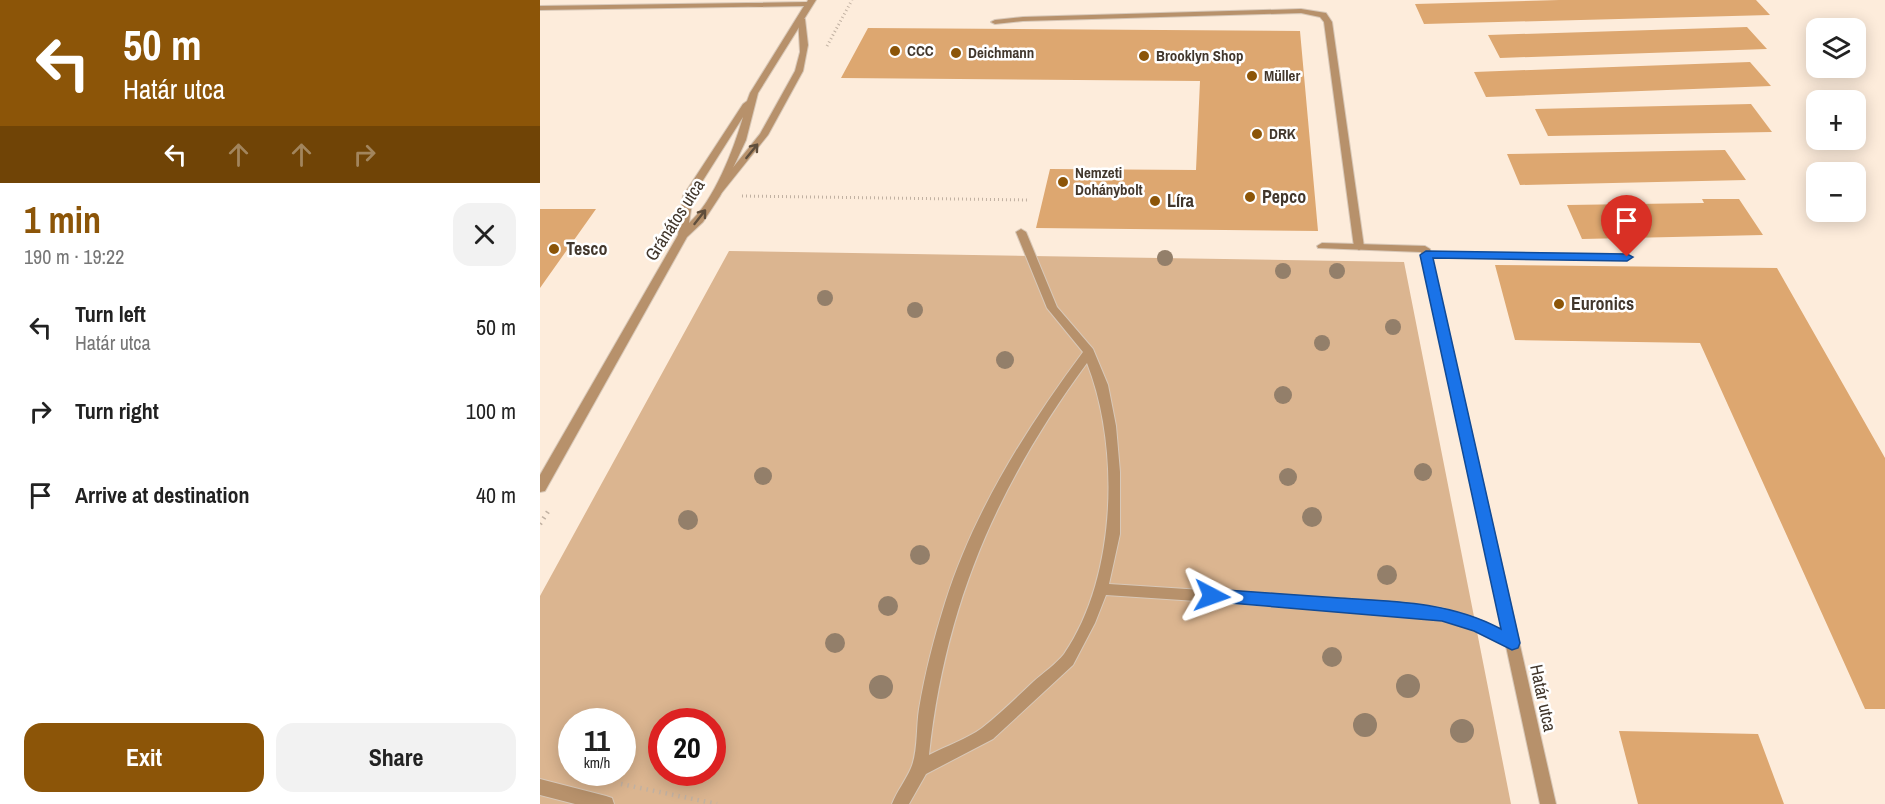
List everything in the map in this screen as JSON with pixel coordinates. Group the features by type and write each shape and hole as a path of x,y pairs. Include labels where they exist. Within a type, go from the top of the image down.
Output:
{"street":[{"path":"540,8 811,2"},
{"name":"Gránátos utca","path":"540,488 683,235 699,220 715,196 741,140 754,93 811,2"},
{"path":"995,22 1023,19 1301,11 1323,15 1328,22 1359,247"},
{"path":"715,196 764,135 799,71 805,36 801,19"},
{"path":"683,235 688,196 754,93"},
{"path":"920,768 987,734 1068,660 1088,623 1101,589 1113,534 1114,472 1110,426 1102,385 1089,352 1052,308 1021,232"},
{"path":"1322,246 1425,252 1627,257"},
{"name":"Határ utca","path":"1425,252 1548,804"},
{"path":"900,804 920,768 923,722 939,644 961,574 994,503 1039,423 1089,352"},
{"path":"1101,589 1390,608 1442,614 1478,625 1512,643"},
{"path":"540,787 606,804"}],"path":[{"path":"824,51 852,0"},
{"path":"715,196 1029,200"},
{"path":"540,524 552,505"},
{"path":"632,786 717,804"}],"shaded area":[{"path":"729,251 1404,262 1511,804 540,804 540,596"}],"building":[{"path":"1559,0 1756,0 1770,15 1424,24 1415,4"},
{"path":"1747,27 1767,49 1500,58 1488,35"},
{"path":"868,28 1300,31 1318,231 1036,228 1050,169 1196,170 1200,81 841,78"},
{"path":"1750,62 1771,86 1486,97 1474,72"},
{"path":"1751,104 1772,132 1548,136 1535,109"},
{"path":"1725,150 1746,180 1520,185 1507,154"},
{"path":"1702,199 1739,199 1763,235 1582,239 1567,205 1704,203"},
{"name":"Tesco","path":"540,209 596,209 540,288"},
{"path":"1495,265 1777,268 1885,458 1885,709 1865,709 1700,343 1515,340"},
{"path":"1619,731 1758,734 1784,804 1638,804"}],"place":[{"name":"CCC","path":"895,51"},
{"name":"Deichmann","path":"956,53"},
{"name":"Brooklyn Shop","path":"1144,56"},
{"name":"Müller","path":"1252,76"},
{"name":"DRK","path":"1257,134"},
{"name":"Nemzeti Dohánybolt","path":"1063,182"},
{"name":"Pepco","path":"1250,197"},
{"name":"Líra","path":"1155,201"},
{"name":"Tesco","path":"554,249"},
{"name":"Euronics","path":"1559,304"}],"route":[{"path":"1212,596 1390,608 1442,614 1478,625 1512,643 1426,255 1627,257"}]}
